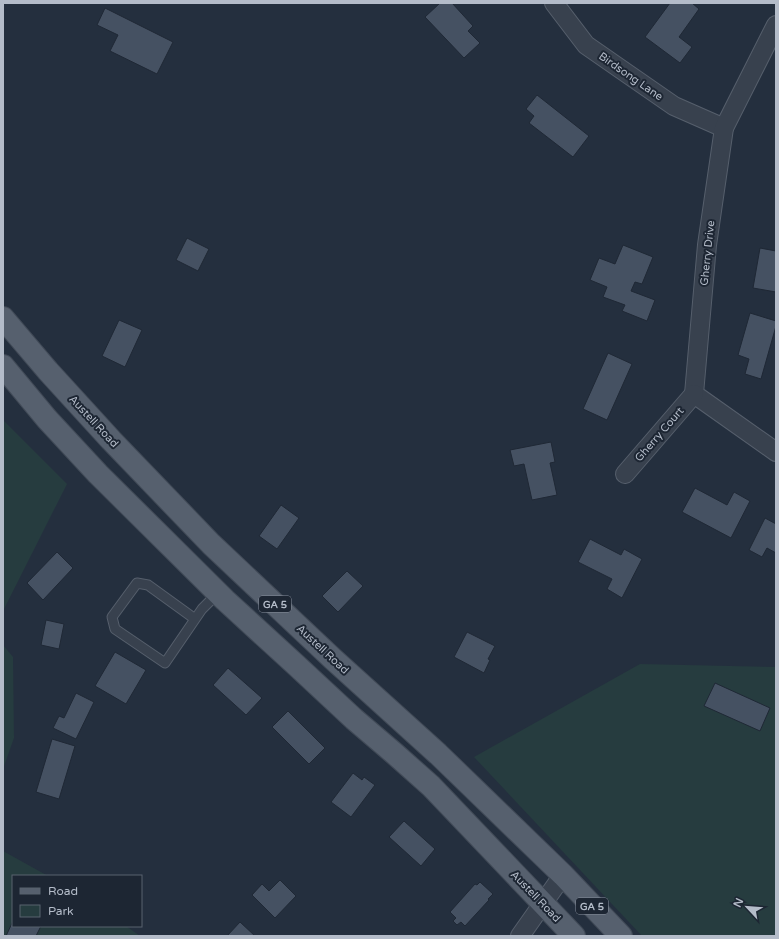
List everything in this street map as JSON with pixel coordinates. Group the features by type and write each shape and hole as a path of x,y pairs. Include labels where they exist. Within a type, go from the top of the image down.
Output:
{"main road":[{"name":"Austell Road","path":"3,318 48,371 111,440 211,544 333,659 438,754 563,875 621,936"},
{"name":"Austell Road","path":"3,366 47,419 98,474 218,593 354,719 431,786 574,936"}],"street":[{"name":"Birdsong Lane","path":"554,3 586,45 674,106 724,128"},
{"name":"Gherry Drive","path":"694,394 707,245 724,128 776,25"},
{"path":"694,394 776,452"},
{"name":"Gherry Court","path":"625,474 694,394"},
{"path":"520,936 563,875"}],"lane":[{"path":"195,619 148,585 138,583 112,616 114,629 165,663 202,609 218,593"}],"green space":[{"path":"3,420 67,484 3,611"},
{"path":"3,645 13,657 14,738 3,769"},
{"path":"640,664 776,667 776,936 642,936 474,757"},
{"path":"3,851 46,875 12,875 12,927 127,927 140,936 3,936"}],"building":[{"path":"440,3 452,3 473,26 468,31 480,43 464,58 425,17"},
{"path":"670,3 692,3 699,9 679,37 692,47 680,63 645,37"},
{"path":"105,8 173,42 157,74 110,51 118,35 97,25"},
{"path":"537,95 589,136 573,157 529,123 534,116 526,109"},
{"path":"187,238 209,249 198,271 176,260"},
{"path":"623,245 653,257 642,284 635,282 631,291 655,300 647,321 622,311 625,305 603,297 607,287 590,280 599,258 615,264"},
{"path":"760,248 776,251 776,292 753,288"},
{"path":"750,313 776,321 776,326 761,379 745,374 749,359 738,355"},
{"path":"119,320 142,330 125,367 102,356"},
{"path":"608,353 632,364 607,420 583,409"},
{"path":"551,442 555,462 550,463 557,495 532,500 524,464 514,466 510,450"},
{"path":"695,488 727,505 734,492 750,501 731,538 682,512"},
{"path":"281,505 299,518 277,549 259,536"},
{"path":"765,518 776,524 776,553 767,548 762,557 749,550"},
{"path":"590,539 621,555 624,549 642,559 622,598 607,589 612,579 578,562"},
{"path":"57,552 73,568 43,600 27,583"},
{"path":"347,571 363,586 338,612 322,596"},
{"path":"46,620 64,624 59,649 41,645"},
{"path":"467,632 495,646 488,659 490,660 484,673 454,657"},
{"path":"115,652 146,670 126,704 95,686"},
{"path":"228,668 262,698 246,715 213,685"},
{"path":"715,683 770,708 760,731 704,706"},
{"path":"76,693 94,702 76,739 53,728 59,716 64,718"},
{"path":"288,711 325,748 309,764 272,727"},
{"path":"52,739 75,746 59,799 36,792"},
{"path":"353,773 362,780 364,777 375,785 351,817 331,802"},
{"path":"404,821 435,849 421,866 389,837"},
{"path":"280,880 296,896 275,918 252,895 262,884 269,891"},
{"path":"480,882 493,894 465,926 461,922 457,925 453,921 456,918 450,912 475,884 477,885"},
{"path":"240,922 255,936 227,936"},
{"path":"12,923 12,927 40,927 36,936 6,936"}]}
